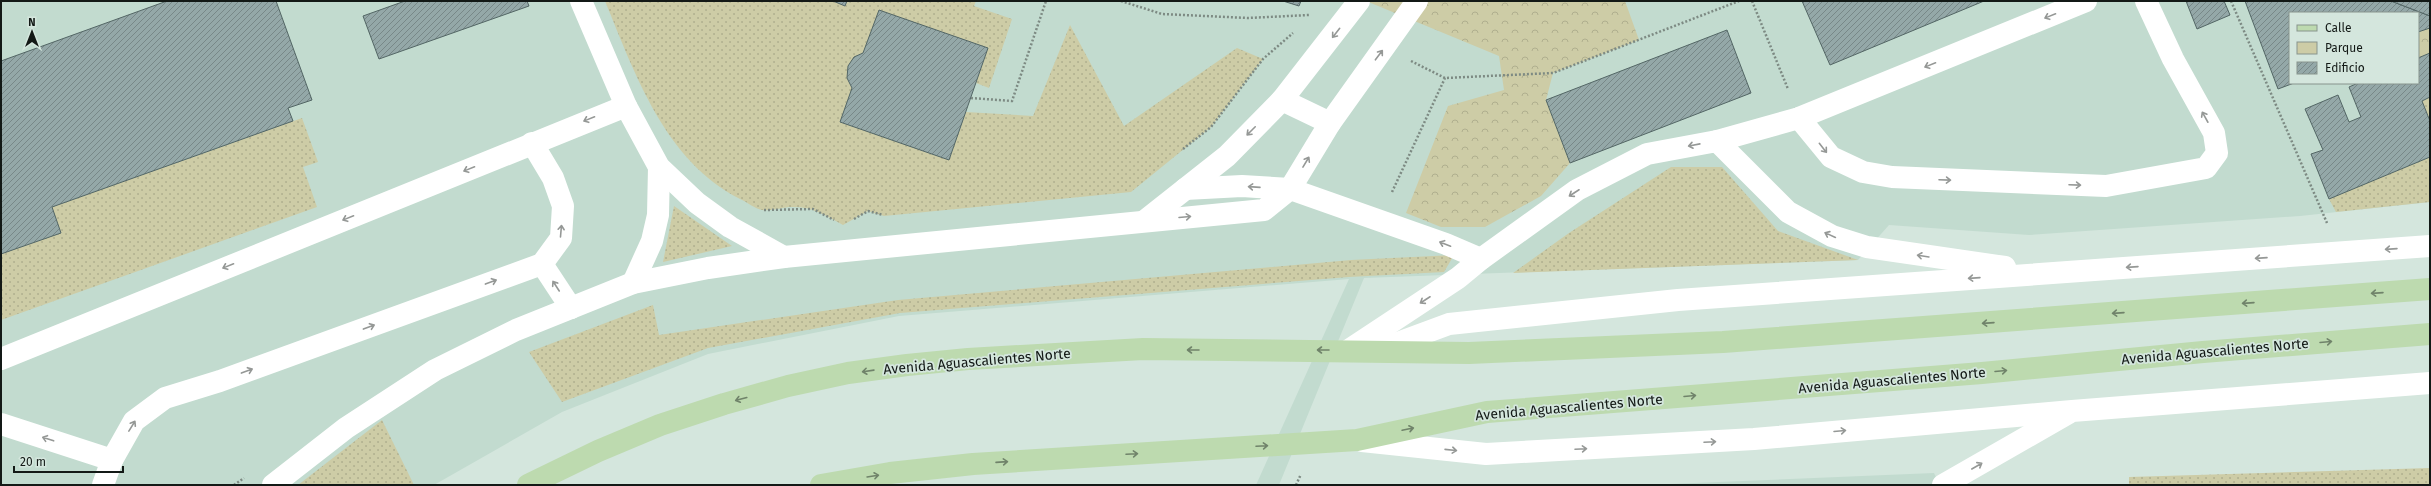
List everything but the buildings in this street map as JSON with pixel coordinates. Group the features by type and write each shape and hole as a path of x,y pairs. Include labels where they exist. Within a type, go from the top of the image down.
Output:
{"main road":[{"name":"Avenida Aguascalientes Norte","path":"528,485 598,450 660,425 731,402 848,374 968,359 1143,349 1349,350 1469,353 1723,342 2430,289"},
{"name":"Avenida Aguascalientes Norte","path":"821,485 890,473 974,464 1357,440 1487,412 1982,373 2202,352 2430,334"}],"street":[{"path":"582,1 626,106 660,167 697,203 730,227 784,257"},
{"path":"1146,220 1227,156 1282,100 1359,1"},
{"path":"273,485 346,428 435,370 516,330 633,283 708,268 784,257 1146,220 1264,210 1290,189 1330,123 1417,1"},
{"path":"1349,350 1458,278 1481,259 1577,190 1647,154 1717,140 1799,118 2086,1"},
{"path":"1799,118 1831,157 1863,172 1892,177 2106,186 2206,168 2217,153 2214,133 2173,59 2146,1"},
{"path":"1282,100 1330,123"},
{"path":"1,359 626,106"},
{"path":"1717,140 1788,212 1832,236 1867,247 2045,273"},
{"path":"103,485 112,460 134,421 165,398 220,381 542,264 561,238 563,206 553,178 532,143"},
{"path":"633,283 652,241 658,215 660,167"},
{"path":"1185,189 1242,186 1290,189 1446,244 1481,259"},
{"name":"Avenida Aguascalientes Norte","path":"1376,351 1449,324 1678,300 2430,246"},
{"path":"542,264 571,308"},
{"name":"Avenida Aguascalientes Norte","path":"1357,440 1486,454 1754,439 2072,411 2430,383"},
{"path":"1943,485 2072,411"},
{"path":"1,424 112,460"}],"path":[{"path":"971,98 1012,101 1046,1"},
{"path":"1121,1 1162,14 1248,18 1316,14 1310,19"},
{"path":"1391,196 1445,78 1553,73 1739,1"},
{"path":"1752,1 1799,118"},
{"path":"2231,1 2340,252"},
{"path":"1180,152 1210,127 1263,59 1298,29"},
{"path":"762,210 790,207 813,208 837,222"},
{"path":"849,221 868,211 884,216"}],"shaded area":[{"path":"1,1 2430,1 2430,202 2300,216 2029,235 1889,225 1858,260 1364,278 1279,485 1256,485 1349,279 899,316 708,354 562,412 434,485 1,485"},
{"path":"1934,473 1940,485 1645,485"}],"green space":[{"path":"605,1 833,1 845,6 847,1 976,1 974,6 1012,19 989,88 976,83 988,48 879,11 863,53 853,59 847,72 852,88 840,122 949,160 966,112 1033,116 1070,25 1124,126 1237,48 1263,59 1211,127 1131,192 884,216 868,211 843,225 811,209 789,207 762,210 757,208 714,183 691,162 672,139 641,86"},
{"path":"1366,1 1625,1 1639,40 1553,73 1546,100 1570,163 1541,196 1485,227 1441,227 1406,213 1448,106 1504,90 1499,56"},
{"path":"2430,28 2430,53 2419,58 2419,32"},
{"path":"2430,97 2430,121 2422,101"},
{"path":"302,118 318,162 303,167 317,207 1,320 1,254 61,233 52,207"},
{"path":"2430,157 2430,202 2336,212 2329,199"},
{"path":"1671,167 1722,167 1778,231 1858,260 1513,273 1569,233"},
{"path":"674,206 732,246 663,262"},
{"path":"1454,255 1444,272 1349,277 900,313 708,348 562,402 529,352 653,305 659,335 898,300 1351,260"},
{"path":"382,420 414,485 298,485"},
{"path":"2430,468 2430,485 2129,485 2129,477"}]}
